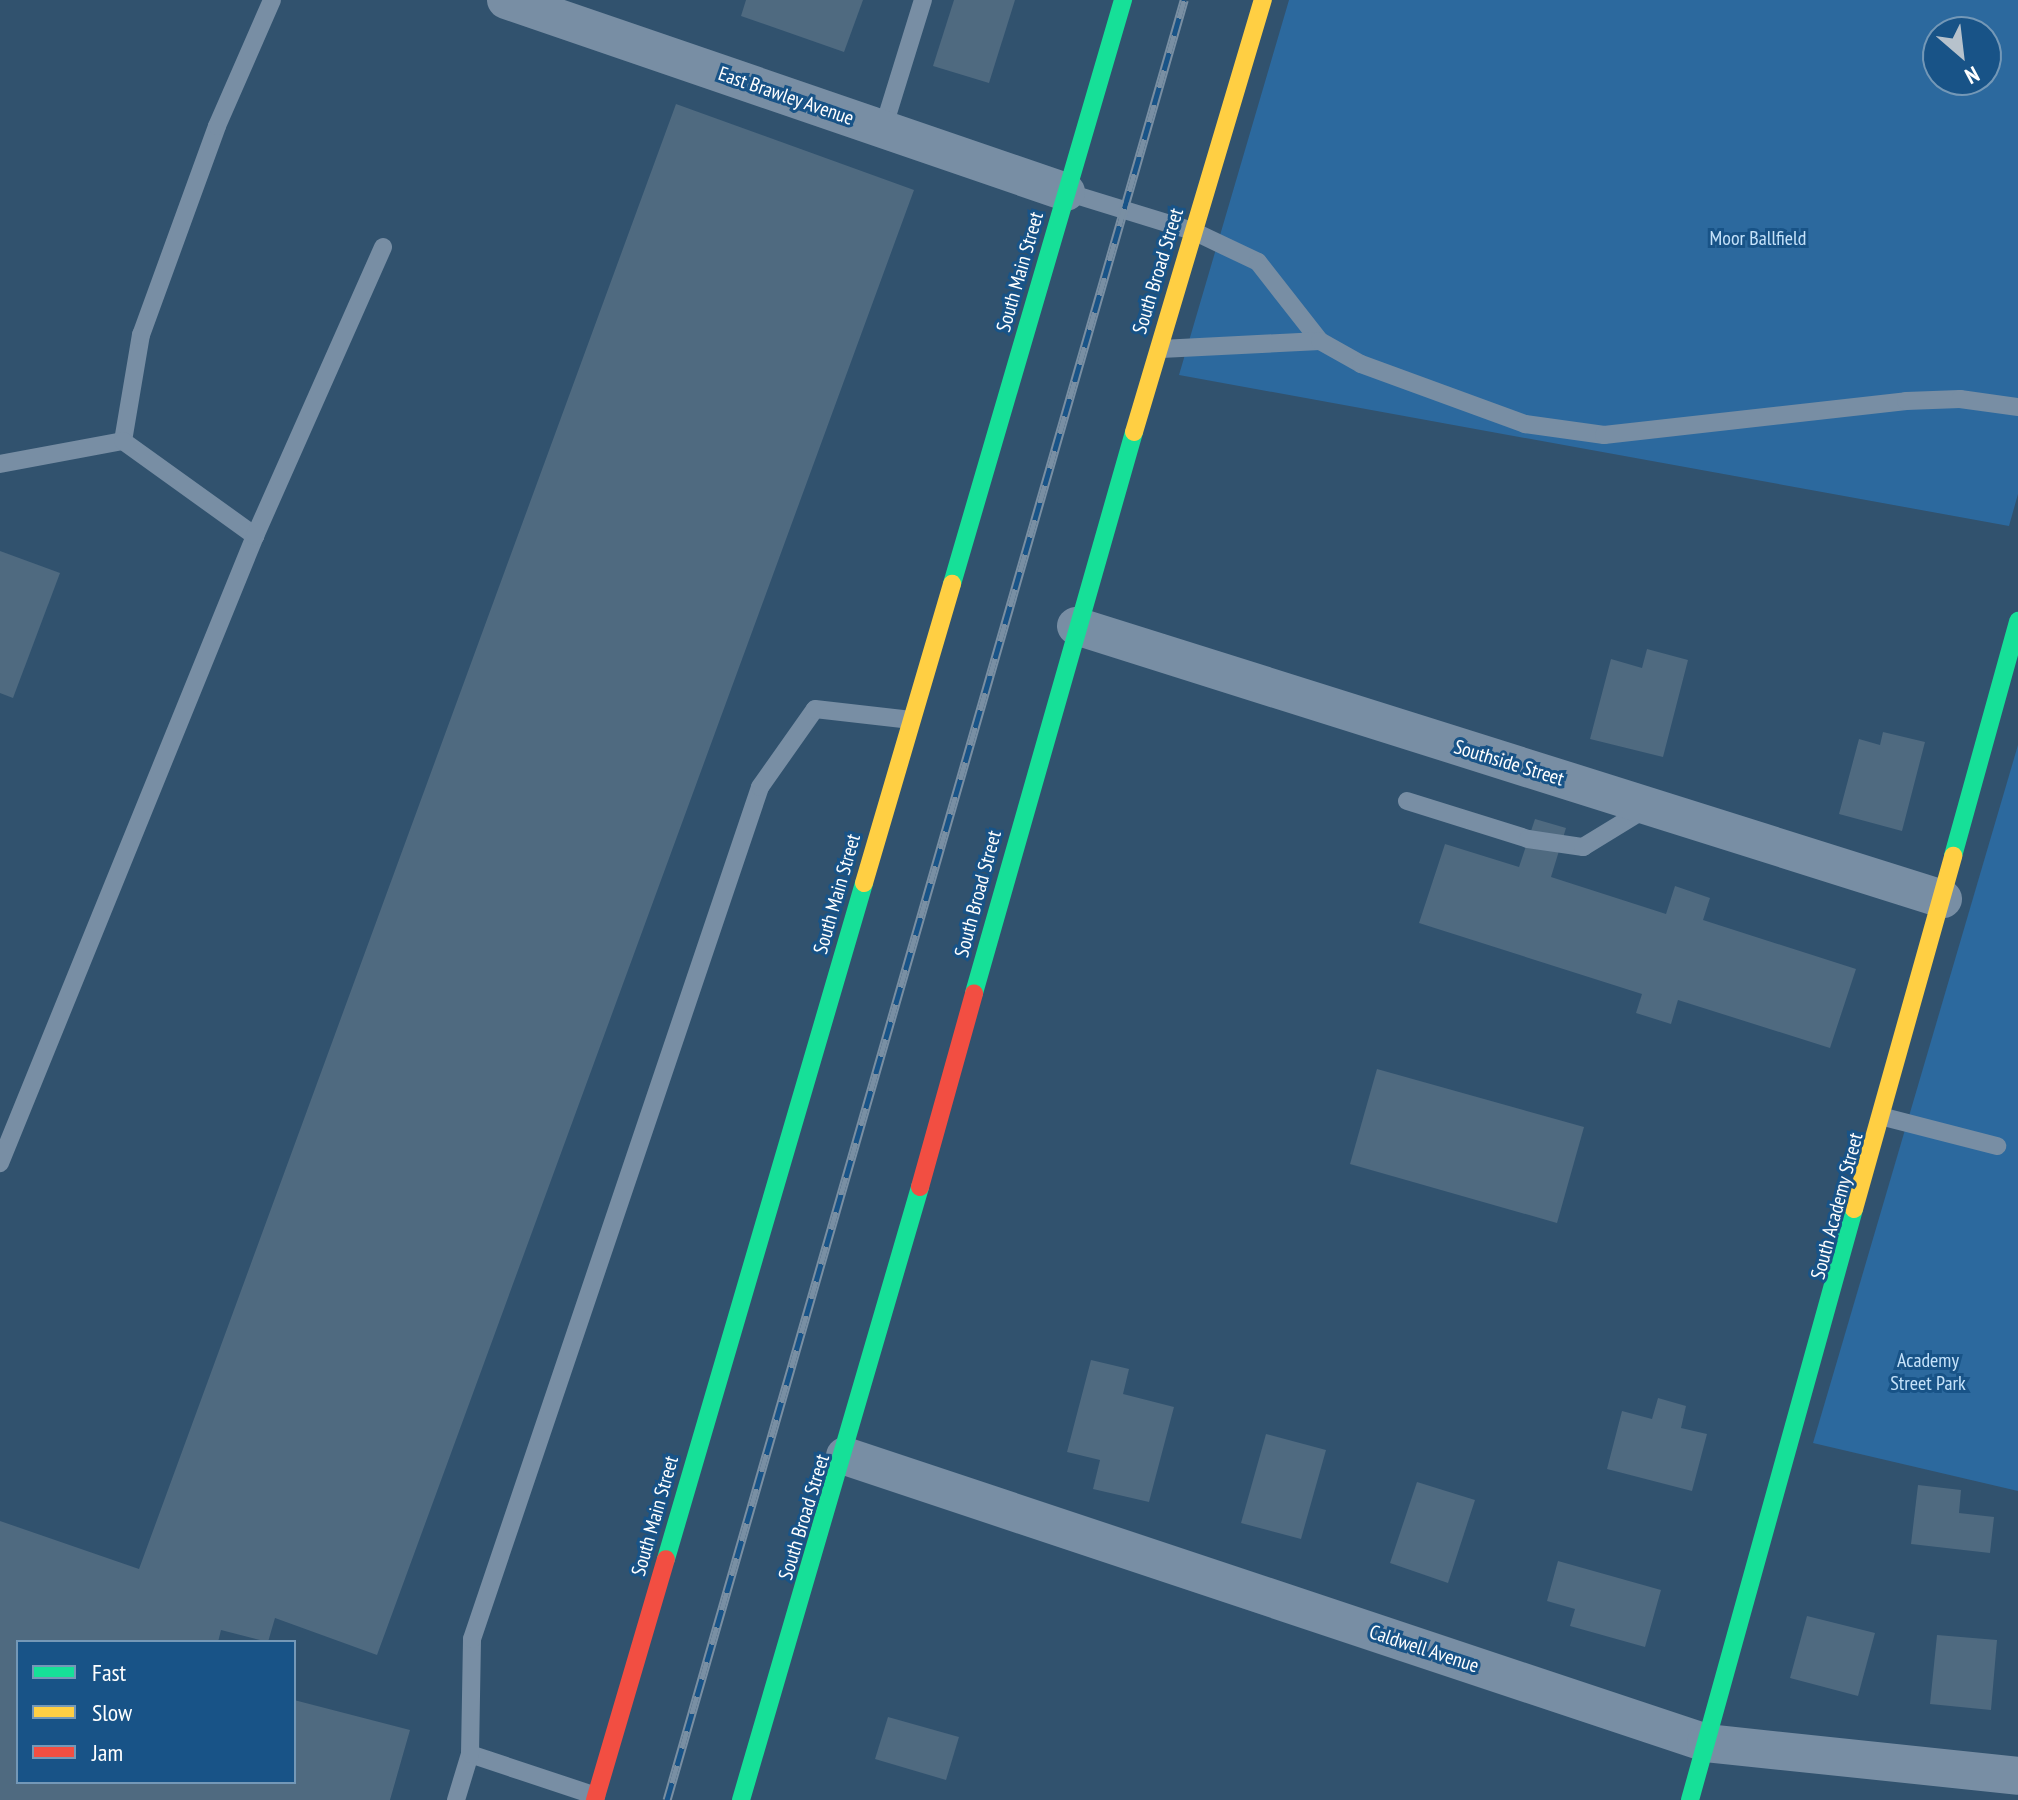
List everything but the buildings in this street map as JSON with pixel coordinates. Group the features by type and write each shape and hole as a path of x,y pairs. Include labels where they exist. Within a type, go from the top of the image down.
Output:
{"street":[{"name":"East Brawley Avenue","path":"506,0 1066,192"},
{"name":"South Main Street","path":"601,1799 911,720 1123,0"},
{"name":"South Broad Street","path":"741,1800 845,1456 1076,626 1263,0"},
{"name":"South Academy Street","path":"1690,1800 1884,1117 2018,621"},
{"name":"Southside Street","path":"1076,626 1943,899"},
{"name":"Caldwell Avenue","path":"845,1456 1706,1743 2018,1776"}],"lane":[{"path":"123,441 141,335 217,126 272,0"},
{"path":"883,129 923,0"},
{"path":"1066,192 1193,231 1258,262 1320,341 1361,364 1525,424 1604,435 1906,401 1960,399 2018,407"},
{"path":"0,1163 255,536 383,247"},
{"path":"1158,349 1320,341"},
{"path":"0,464 123,441 255,536"},
{"path":"456,1800 470,1754 472,1639 760,787 815,709 911,720"},
{"path":"1407,801 1528,839 1583,847 1650,807"},
{"path":"1884,1117 1997,1146"},
{"path":"470,1754 601,1799"}],"green space":[{"name":"Moor Ballfield","path":"1289,0 2018,0 2018,494 2009,526 1179,375"},
{"name":"Academy Street Park","path":"2018,745 2018,1491 1813,1443"}],"railway":[{"path":"667,1800 1184,0"}],"traffic: fast":[{"path":"952,584 1123,0"},
{"path":"974,993 1134,432"},
{"path":"1953,856 2018,621"},
{"path":"666,1559 864,883"},
{"path":"741,1800 920,1187"},
{"path":"1690,1800 1854,1209"}],"traffic: slow":[{"path":"1134,432 1263,0"},
{"path":"864,883 952,584"},
{"path":"1854,1209 1953,856"}],"traffic: jam":[{"path":"920,1187 974,993"},
{"path":"595,1800 666,1559"}]}
